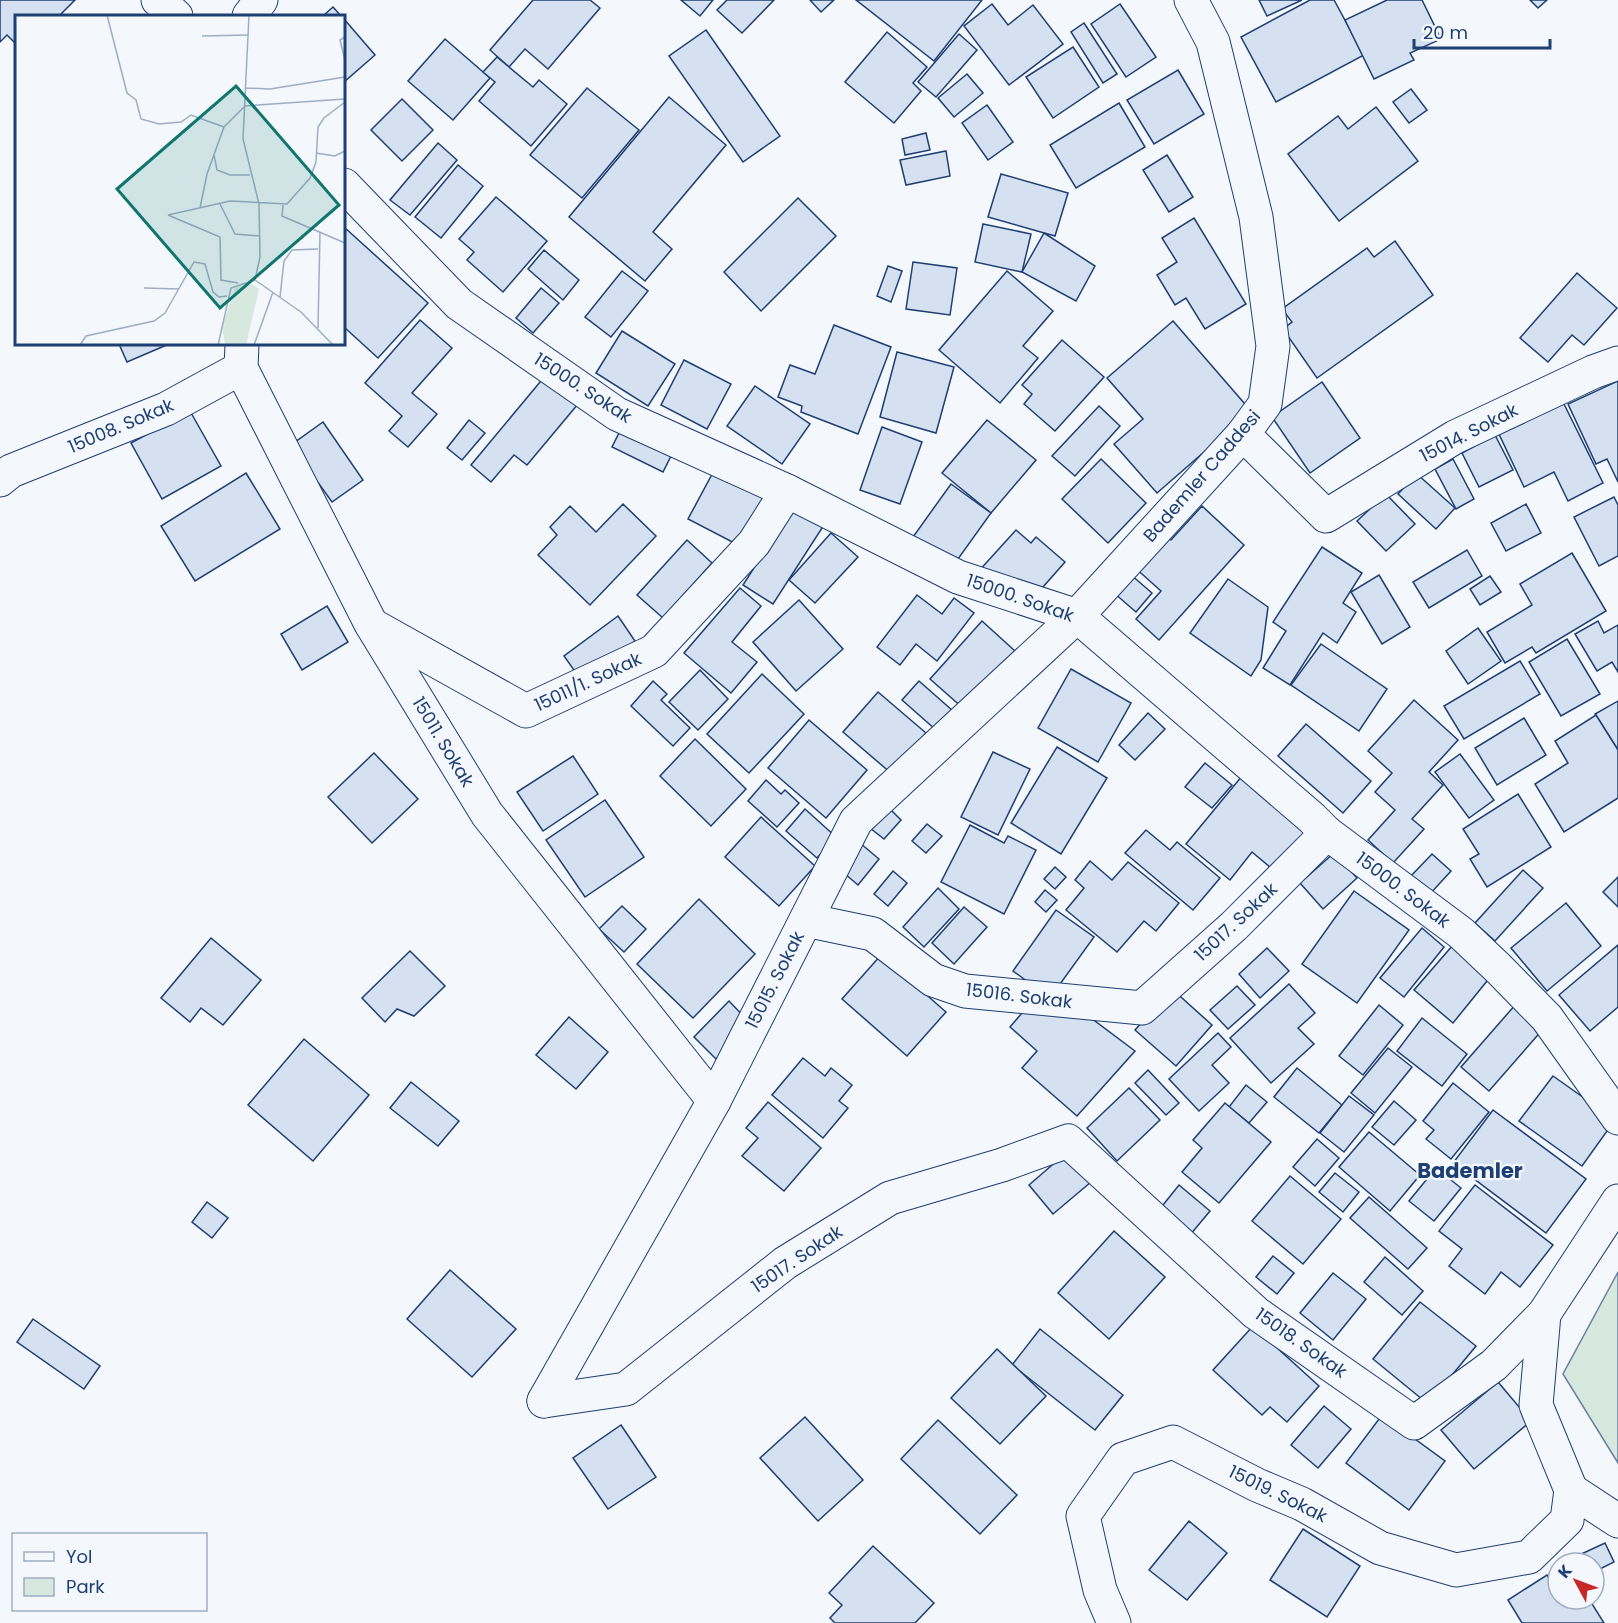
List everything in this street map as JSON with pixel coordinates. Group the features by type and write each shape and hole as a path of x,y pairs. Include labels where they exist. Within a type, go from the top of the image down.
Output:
{"street":[{"path":"158,0 175,15"},
{"path":"250,15 261,0"},
{"name":"Bademler Caddesi","path":"1077,616 1243,434 1265,404 1273,346 1256,217 1213,42 1191,0"},
{"name":"15000. Sokak","path":"345,187 459,304 617,414 787,491 958,577 1077,616 1327,833 1461,933 1546,1018 1618,1118"},
{"name":"15008. Sokak","path":"0,480 11,471 166,409 242,356"},
{"name":"15011. Sokak","path":"242,356 371,624 487,814 714,1101"},
{"name":"15014. Sokak","path":"1243,434 1326,516 1455,436 1593,372 1618,363"},
{"name":"15011/1. Sokak","path":"371,624 526,711 654,651 754,543 787,491"},
{"name":"15015. Sokak","path":"544,1401 714,1101 856,821 1077,616"},
{"name":"15017. Sokak","path":"1142,1008 1234,926 1327,833"},
{"name":"15016. Sokak","path":"806,921 873,934 933,980 965,991 1142,1008"},
{"name":"15017. Sokak","path":"544,1401 626,1389 784,1263 890,1198 1002,1166 1068,1142"},
{"name":"15018. Sokak","path":"1068,1142 1256,1312 1414,1423 1494,1365 1544,1314"},
{"path":"1618,1201 1544,1314 1536,1405 1571,1490 1618,1521"},
{"name":"15019. Sokak","path":"1114,1623 1100,1590 1083,1516 1123,1459 1173,1442 1257,1485 1302,1504 1380,1548 1456,1570 1529,1557 1567,1520 1571,1490"}],"green space":[{"path":"1618,1272 1618,1463 1563,1374"}],"building":[{"path":"0,0 75,0 60,15 15,15 15,43 7,35 0,42"},
{"path":"533,0 590,0 600,8 548,69 525,49 509,67 490,50"},
{"path":"681,0 713,0 700,16"},
{"path":"727,0 774,0 742,33 717,10"},
{"path":"810,0 834,0 821,12"},
{"path":"856,0 982,0 934,61"},
{"path":"1259,0 1302,0 1267,16"},
{"path":"1310,0 1334,0 1364,55 1276,102 1241,37"},
{"path":"1387,0 1422,0 1441,39 1410,53 1414,60 1374,79 1345,20"},
{"path":"1530,0 1547,0 1538,8"},
{"path":"992,4 1008,25 1033,5 1063,44 1009,85 964,26"},
{"path":"1120,4 1156,57 1126,77 1091,24"},
{"path":"333,7 340,15 324,15"},
{"path":"345,20 375,55 345,81"},
{"path":"1084,23 1117,74 1103,83 1071,32"},
{"path":"706,30 780,136 743,162 669,56"},
{"path":"887,32 927,67 913,83 921,91 894,123 845,82"},
{"path":"959,34 977,50 936,97 918,82"},
{"path":"445,39 490,78 453,120 408,81"},
{"path":"1073,47 1099,87 1053,118 1026,77"},
{"path":"497,57 533,87 539,80 567,104 531,146 479,101 495,82 483,72"},
{"path":"1178,70 1204,114 1154,144 1127,100"},
{"path":"967,74 983,93 954,117 938,98"},
{"path":"587,88 639,130 582,198 530,155"},
{"path":"1411,89 1427,110 1409,123 1393,102"},
{"path":"669,97 726,145 653,232 672,249 645,281 569,217"},
{"path":"402,99 433,130 402,161 371,130"},
{"path":"1119,103 1145,147 1076,188 1050,145"},
{"path":"987,105 1013,142 988,160 962,123"},
{"path":"1376,107 1418,161 1339,221 1288,154 1338,116 1348,129"},
{"path":"926,133 930,150 905,155 902,139"},
{"path":"438,143 457,160 410,215 390,200"},
{"path":"946,151 950,176 906,185 900,160"},
{"path":"1167,155 1193,197 1169,212 1143,170"},
{"path":"458,165 483,186 441,238 415,217"},
{"path":"1001,174 1068,193 1055,236 988,217"},
{"path":"496,197 547,241 503,292 467,260 474,252 459,239"},
{"path":"798,198 836,236 761,311 724,272"},
{"path":"1194,218 1246,304 1205,329 1186,298 1175,305 1157,275 1177,262 1162,238"},
{"path":"983,224 1031,234 1022,272 975,262"},
{"path":"345,228 428,303 378,358 345,328"},
{"path":"1044,233 1095,266 1076,301 1022,272"},
{"path":"1395,241 1433,295 1317,378 1283,329 1292,322 1282,309 1367,248 1374,257"},
{"path":"544,250 579,280 563,300 528,269"},
{"path":"913,262 957,268 950,315 906,309"},
{"path":"888,266 902,271 891,302 877,296"},
{"path":"622,271 648,291 611,337 585,317"},
{"path":"1007,271 1053,311 1023,346 1038,358 1000,403 939,350"},
{"path":"1577,273 1617,308 1584,345 1572,335 1548,362 1520,338"},
{"path":"541,288 559,303 533,333 516,318"},
{"path":"420,320 452,348 412,393 437,414 408,447 389,431 402,416 365,383"},
{"path":"1173,321 1251,411 1157,493 1114,444 1143,419 1107,378"},
{"path":"834,325 891,347 858,434 801,412 802,406 778,397 790,365 815,374"},
{"path":"622,331 675,364 648,406 596,373"},
{"path":"1062,340 1104,377 1055,431 1024,404 1032,394 1022,385"},
{"path":"119,345 167,345 127,362"},
{"path":"897,352 954,367 936,433 880,417"},
{"path":"684,360 731,384 707,429 661,405"},
{"path":"545,376 578,404 527,465 514,455 491,482 471,465"},
{"path":"1618,381 1618,482 1607,459 1596,464 1568,404"},
{"path":"1322,382 1360,438 1310,473 1272,417"},
{"path":"755,386 810,424 782,464 727,426"},
{"path":"1562,400 1603,483 1568,501 1554,472 1524,487 1498,432"},
{"path":"1099,406 1120,426 1075,476 1052,456"},
{"path":"190,411 221,466 162,499 131,443"},
{"path":"469,420 485,433 462,460 447,448"},
{"path":"987,420 1036,460 991,513 942,473"},
{"path":"323,422 363,480 332,502 291,445"},
{"path":"623,425 674,450 663,472 612,447"},
{"path":"882,427 922,442 900,504 860,490"},
{"path":"1495,435 1513,470 1479,487 1462,453"},
{"path":"1101,459 1146,503 1108,543 1062,499"},
{"path":"1453,459 1474,499 1456,509 1435,469"},
{"path":"717,465 770,494 742,547 688,519"},
{"path":"246,473 280,529 195,581 161,526"},
{"path":"1417,474 1455,508 1436,529 1398,494"},
{"path":"951,484 991,513 953,566 913,537"},
{"path":"1386,494 1415,524 1386,551 1357,521"},
{"path":"1614,497 1618,505 1618,556 1599,566 1574,517"},
{"path":"623,504 656,536 590,605 538,555 557,535 550,527 570,506 596,532"},
{"path":"1526,504 1541,533 1506,551 1491,523"},
{"path":"794,506 824,525 773,604 743,585"},
{"path":"1202,506 1244,545 1159,640 1136,619 1161,591 1133,566 1163,532 1171,540"},
{"path":"1016,530 1031,543 1036,537 1065,562 1035,596 977,573"},
{"path":"831,533 858,557 815,603 789,580"},
{"path":"687,540 712,563 663,618 637,595"},
{"path":"1322,547 1362,573 1343,603 1356,612 1337,643 1323,633 1290,685 1263,668 1286,631 1273,622"},
{"path":"1467,550 1482,576 1429,608 1413,582"},
{"path":"1572,553 1606,611 1536,653 1532,647 1505,663 1487,632 1532,605 1520,584"},
{"path":"1130,574 1152,593 1136,612 1114,593"},
{"path":"1379,575 1410,627 1382,644 1351,592"},
{"path":"1490,576 1501,592 1480,605 1470,589"},
{"path":"1228,579 1268,607 1261,660 1251,676 1190,633"},
{"path":"740,588 761,606 732,642 757,662 731,693 684,653"},
{"path":"917,595 942,614 954,598 974,613 937,661 916,644 900,665 877,647"},
{"path":"799,600 843,649 796,691 753,642"},
{"path":"327,606 348,642 302,670 281,634"},
{"path":"618,616 635,641 581,680 564,656"},
{"path":"982,621 1015,651 964,709 930,679"},
{"path":"1598,621 1604,633 1618,625 1618,672 1612,662 1597,671 1575,634"},
{"path":"1478,628 1501,661 1468,684 1446,651"},
{"path":"1567,639 1600,694 1561,716 1529,662"},
{"path":"1321,644 1387,689 1359,731 1291,685"},
{"path":"1520,661 1540,694 1464,739 1444,706"},
{"path":"1071,669 1131,703 1098,762 1038,728"},
{"path":"700,670 728,699 698,730 669,702"},
{"path":"762,674 804,714 749,773 707,734"},
{"path":"653,681 667,694 661,700 690,728 673,746 631,706"},
{"path":"919,681 953,711 936,730 902,700"},
{"path":"878,692 926,733 892,774 843,732"},
{"path":"1414,700 1458,740 1429,772 1443,785 1412,819 1424,829 1393,863 1368,840 1395,810 1375,792 1392,773 1368,751"},
{"path":"1618,701 1618,750 1595,714"},
{"path":"1148,713 1165,729 1135,760 1119,745"},
{"path":"1596,715 1618,750 1618,798 1564,832 1535,784 1568,763 1555,741"},
{"path":"1524,718 1546,755 1497,785 1475,748"},
{"path":"809,720 867,770 826,818 768,768"},
{"path":"1306,724 1371,781 1343,813 1278,756"},
{"path":"695,739 746,789 711,826 660,776"},
{"path":"1057,747 1107,778 1061,854 1011,823"},
{"path":"993,752 1030,769 998,835 961,817"},
{"path":"374,753 418,799 372,843 328,797"},
{"path":"1460,754 1494,800 1469,818 1435,772"},
{"path":"573,756 598,794 543,831 517,792"},
{"path":"1205,763 1232,785 1212,808 1185,787"},
{"path":"1242,776 1311,832 1277,873 1252,852 1230,880 1186,844"},
{"path":"766,780 781,794 785,790 799,803 777,827 748,801"},
{"path":"1518,794 1551,847 1487,887 1470,859 1479,854 1463,829"},
{"path":"605,800 644,857 585,897 546,840"},
{"path":"889,808 901,820 884,839 870,828"},
{"path":"805,809 836,837 817,858 786,831"},
{"path":"761,817 815,866 779,906 725,857"},
{"path":"927,824 942,836 926,853 912,841"},
{"path":"970,825 1004,843 1008,836 1036,850 1004,914 941,882"},
{"path":"1146,830 1170,850 1177,842 1220,878 1193,910 1125,853"},
{"path":"860,843 879,859 858,885 838,868"},
{"path":"1334,853 1357,878 1323,909 1300,883"},
{"path":"1432,854 1451,871 1429,895 1410,877"},
{"path":"1090,861 1112,880 1128,862 1179,903 1156,931 1144,921 1117,952 1066,910 1084,888 1075,880"},
{"path":"1055,867 1066,877 1055,889 1044,879"},
{"path":"1523,870 1543,888 1495,941 1475,923"},
{"path":"893,871 907,883 888,906 874,894"},
{"path":"1618,877 1618,907 1603,892"},
{"path":"938,888 959,909 924,947 903,927"},
{"path":"1045,890 1057,900 1046,912 1035,902"},
{"path":"1354,891 1409,930 1357,1003 1302,964"},
{"path":"699,899 755,954 693,1018 637,964"},
{"path":"1566,903 1601,946 1547,991 1511,948"},
{"path":"622,906 646,929 624,952 599,929"},
{"path":"964,907 987,927 954,964 932,943"},
{"path":"1056,910 1094,937 1050,998 1013,971"},
{"path":"1422,928 1444,947 1404,997 1380,978"},
{"path":"211,938 261,980 223,1025 201,1008 190,1022 161,998"},
{"path":"1453,945 1491,976 1453,1023 1414,990"},
{"path":"1618,945 1618,1007 1590,1031 1559,995"},
{"path":"1267,948 1289,971 1260,998 1239,974"},
{"path":"410,951 445,986 414,1016 397,1009 385,1022 362,998"},
{"path":"881,955 946,1012 907,1056 842,999"},
{"path":"1289,984 1315,1013 1298,1028 1314,1044 1271,1083 1230,1038"},
{"path":"1237,986 1255,1005 1228,1029 1210,1010"},
{"path":"1172,989 1212,1025 1176,1066 1135,1030"},
{"path":"729,1001 750,1023 716,1059 694,1037"},
{"path":"1516,1004 1543,1029 1489,1091 1461,1067"},
{"path":"1379,1005 1403,1025 1363,1075 1339,1056"},
{"path":"1028,1006 1087,1015 1135,1051 1077,1116 1022,1068 1037,1051 1010,1027"},
{"path":"569,1017 608,1052 576,1089 536,1055"},
{"path":"1422,1018 1467,1054 1442,1086 1397,1051"},
{"path":"1218,1033 1231,1047 1212,1065 1229,1083 1199,1111 1169,1079"},
{"path":"304,1039 369,1095 313,1161 248,1105"},
{"path":"1388,1048 1412,1067 1375,1113 1351,1093"},
{"path":"803,1058 825,1076 831,1068 852,1085 839,1101 848,1108 823,1138 772,1095"},
{"path":"1297,1068 1342,1105 1319,1133 1274,1097"},
{"path":"1148,1070 1179,1103 1166,1115 1135,1083"},
{"path":"1553,1076 1615,1120 1582,1166 1519,1121"},
{"path":"411,1082 459,1121 438,1146 390,1108"},
{"path":"1453,1083 1489,1112 1451,1159 1426,1139 1434,1130 1423,1121"},
{"path":"1246,1085 1267,1102 1249,1123 1229,1107"},
{"path":"1129,1088 1160,1120 1117,1161 1087,1128"},
{"path":"1349,1096 1374,1115 1344,1152 1320,1133"},
{"path":"1394,1101 1416,1120 1394,1145 1372,1127"},
{"path":"768,1102 821,1148 784,1191 742,1156 758,1138 746,1128"},
{"path":"1225,1103 1271,1142 1219,1203 1182,1172 1202,1148 1193,1140"},
{"path":"1493,1110 1586,1179 1546,1233 1453,1163"},
{"path":"1369,1132 1420,1175 1390,1211 1339,1167"},
{"path":"1317,1139 1339,1158 1315,1186 1293,1167"},
{"path":"1066,1153 1091,1182 1053,1214 1029,1185"},
{"path":"1436,1168 1461,1188 1434,1221 1409,1201"},
{"path":"1335,1173 1359,1192 1343,1212 1319,1192"},
{"path":"1290,1176 1341,1219 1303,1264 1252,1221"},
{"path":"1179,1185 1210,1211 1190,1235 1159,1210"},
{"path":"1475,1185 1553,1245 1520,1287 1501,1272 1485,1294 1449,1266 1462,1249 1439,1231"},
{"path":"1369,1197 1427,1248 1408,1269 1350,1218"},
{"path":"207,1202 228,1218 212,1238 192,1222"},
{"path":"1114,1231 1165,1277 1109,1339 1058,1293"},
{"path":"1273,1256 1294,1273 1277,1294 1256,1277"},
{"path":"1385,1257 1423,1291 1402,1315 1364,1282"},
{"path":"450,1270 516,1329 472,1377 407,1319"},
{"path":"1333,1273 1366,1299 1333,1340 1300,1313"},
{"path":"1420,1302 1476,1346 1428,1404 1373,1359"},
{"path":"33,1319 100,1366 84,1389 17,1342"},
{"path":"1253,1326 1319,1386 1287,1422 1270,1407 1262,1415 1213,1370"},
{"path":"1040,1329 1123,1395 1095,1430 1012,1365"},
{"path":"997,1349 1046,1396 1000,1444 951,1398"},
{"path":"1498,1382 1531,1421 1474,1469 1441,1430"},
{"path":"1324,1406 1351,1429 1318,1468 1291,1445"},
{"path":"1382,1415 1445,1461 1409,1510 1346,1463"},
{"path":"805,1417 863,1480 818,1521 760,1458"},
{"path":"938,1420 1017,1495 980,1534 901,1459"},
{"path":"621,1425 656,1477 608,1509 573,1458"},
{"path":"1189,1521 1227,1553 1187,1600 1149,1570"},
{"path":"1303,1529 1360,1566 1327,1617 1270,1580"},
{"path":"1605,1543 1614,1562 1606,1566 1606,1551 1588,1551"},
{"path":"873,1546 934,1603 915,1623 835,1623 830,1618 842,1605 829,1593"},
{"path":"1546,1576 1546,1611 1596,1611 1604,1623 1522,1623 1508,1600"}],"district":[{"name":"Bademler","path":"1470,1171"}]}
